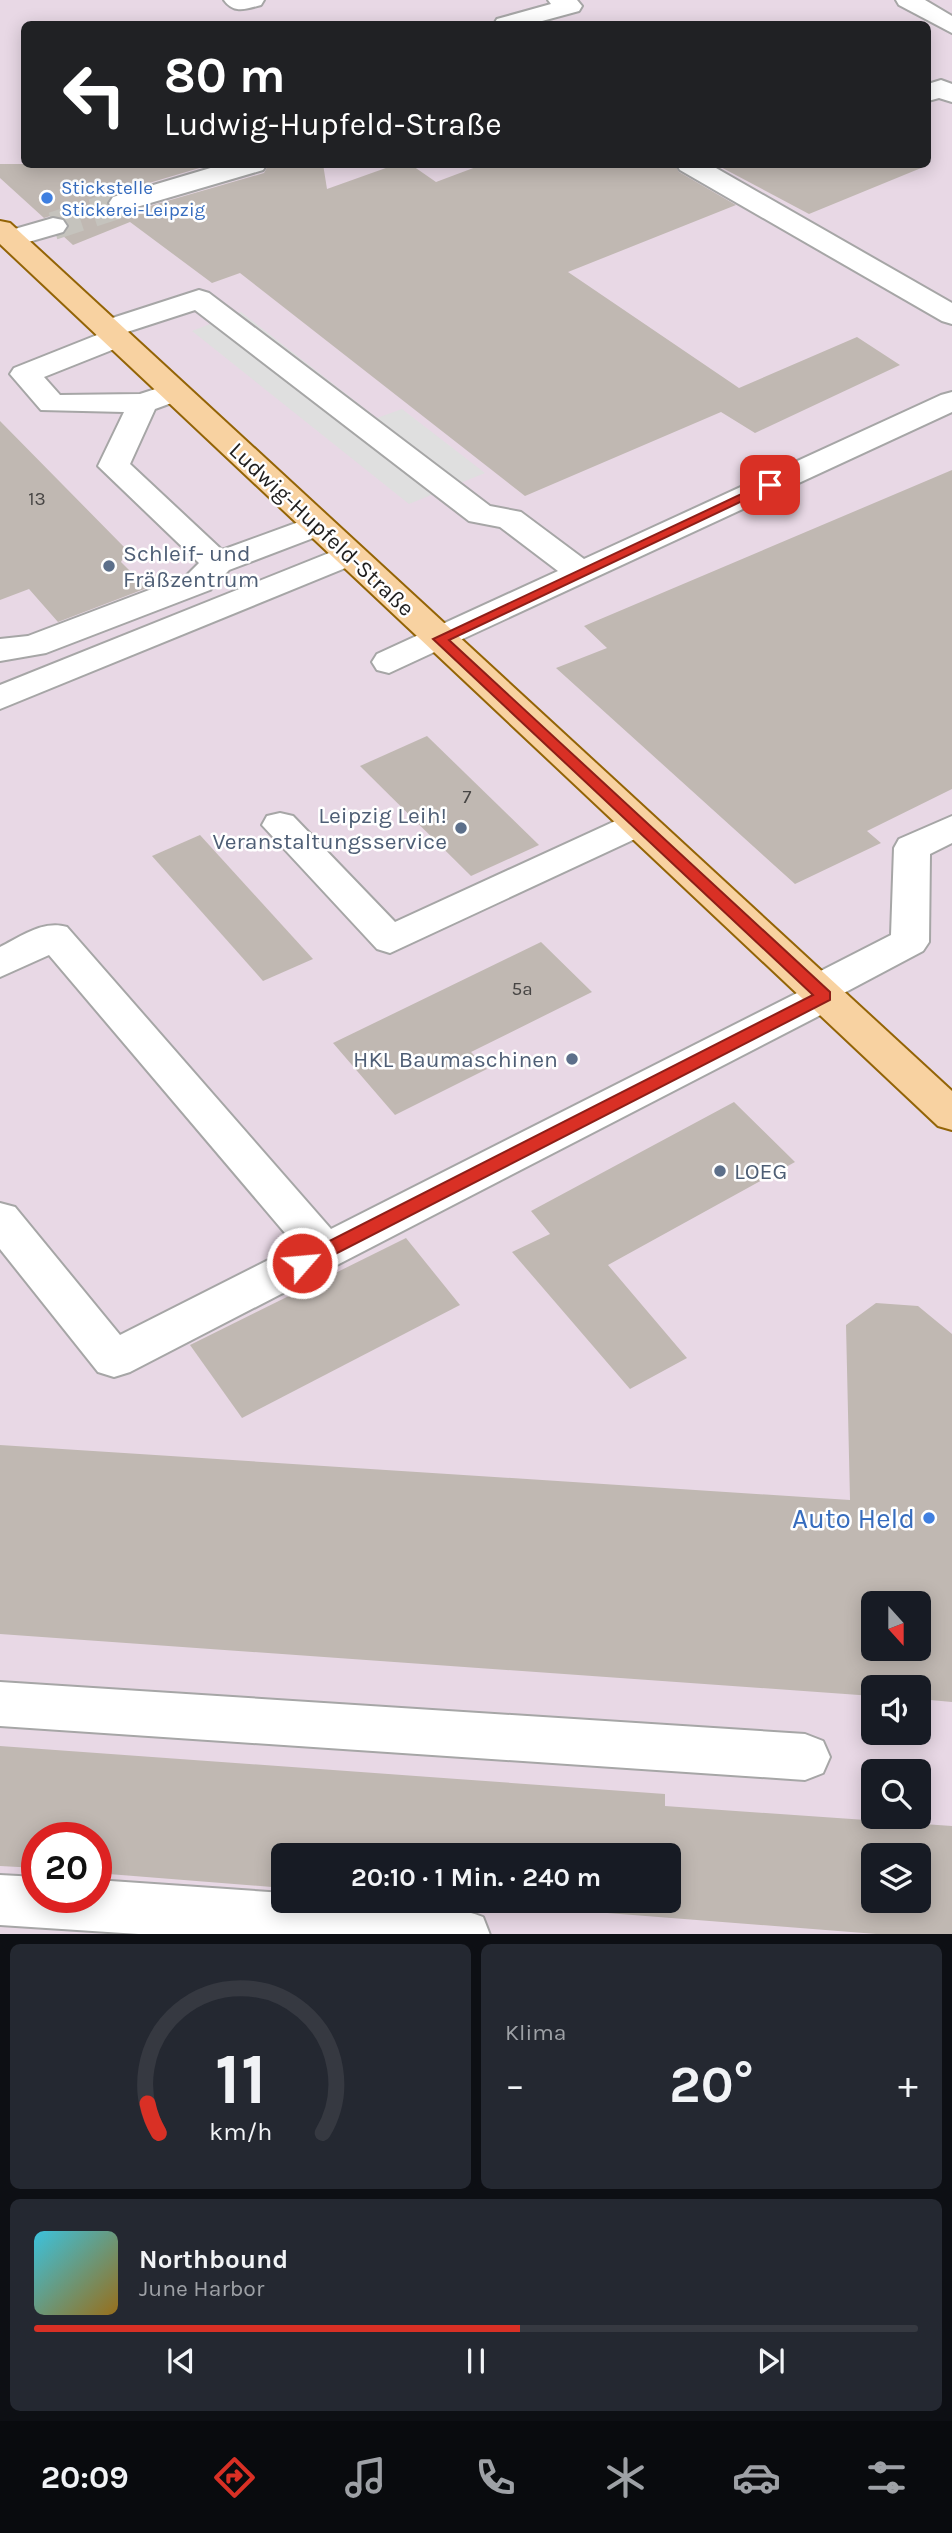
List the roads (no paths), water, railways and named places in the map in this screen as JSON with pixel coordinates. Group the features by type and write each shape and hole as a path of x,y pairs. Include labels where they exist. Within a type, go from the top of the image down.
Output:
{"main road":[{"name":"Ludwig-Hupfeld-Straße","path":"9,245 112,334 159,397 318,525 952,1115"}],"lane":[{"path":"236,0 240,3 252,0"},
{"path":"517,21 570,6 562,0"},
{"path":"908,0 952,26"},
{"path":"931,92 941,88 952,93"},
{"path":"123,203 241,168"},
{"path":"696,168 952,315"},
{"path":"9,245 52,226"},
{"path":"12,376 199,299 480,514 510,519 582,573"},
{"path":"12,376 52,404 159,397"},
{"path":"159,397 114,466 217,563"},
{"path":"388,662 952,401"},
{"path":"0,650 34,646 198,583 217,563 318,525"},
{"path":"0,698 349,555"},
{"path":"280,825 390,940 637,823"},
{"path":"0,1219 114,1359 821,993 910,942 912,848 952,828"},
{"path":"0,963 54,936 325,1251"},
{"path":"0,1704 805,1757"},
{"path":"0,1900 182,1922 464,1934"}],"tunnel":[{"path":"53,226 123,203"}],"place":[{"name":"Stickstelle Stickerei-Leipzig","path":"47,198"},
{"name":"Schleif- und Fräßzentrum","path":"109,566"},
{"name":"Leipzig Leih! Veranstaltungsservice","path":"461,828"},
{"name":"HKL Baumaschinen","path":"572,1059"},
{"name":"LOEG","path":"720,1171"},
{"name":"Auto Held","path":"929,1518"}]}
